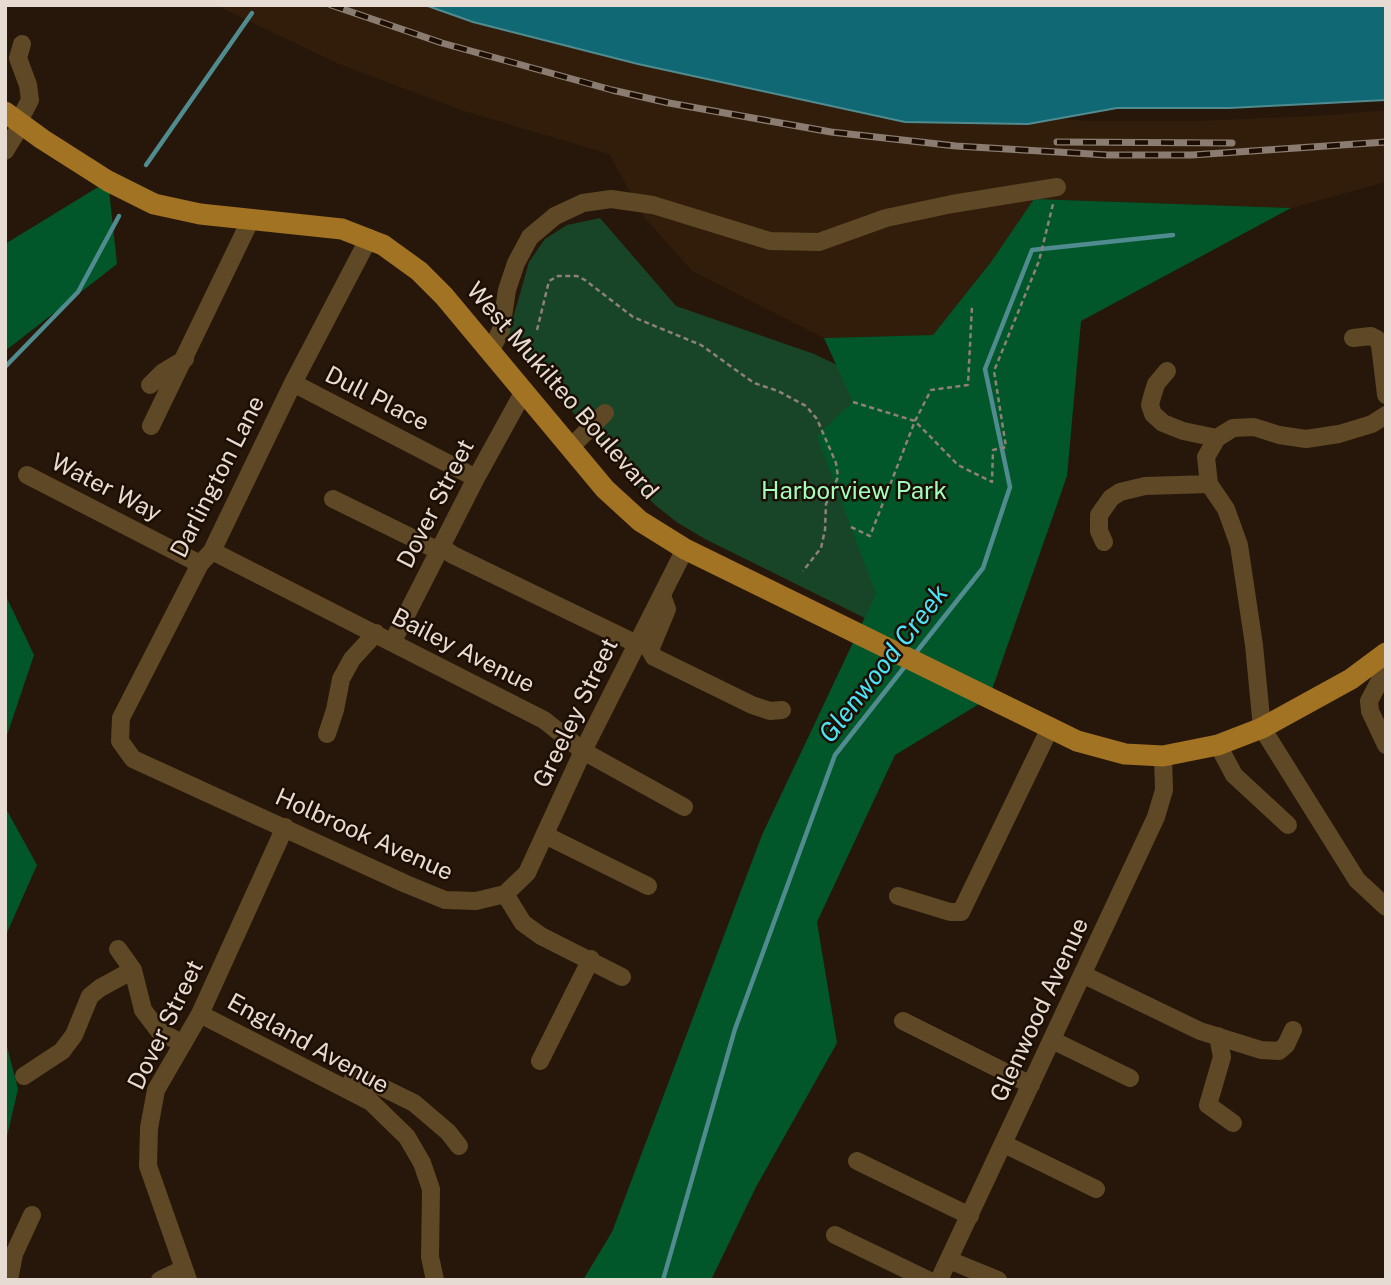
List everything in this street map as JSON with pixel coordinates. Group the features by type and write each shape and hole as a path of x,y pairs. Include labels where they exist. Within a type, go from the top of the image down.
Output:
{"main road":[{"name":"West Mukilteo Boulevard","path":"15,120 108,181 153,204 200,214 342,229 369,238 398,254 444,296 570,447 622,506 640,521 685,549 1077,741 1125,754 1163,756 1218,745 1262,728 1351,679 1386,653"}],"street":[{"path":"5,150 15,120 30,100 28,85 18,58 22,44"},
{"path":"491,350 501,330 507,290 516,263 530,237 555,216 583,203 611,199 653,205 769,241 819,242 886,218 1057,187"},
{"path":"151,426 251,219"},
{"name":"Darlington Lane","path":"120,741 121,718 369,238"},
{"path":"1353,338 1371,336 1377,339 1386,395"},
{"path":"150,386 162,373 185,359"},
{"path":"1167,371 1156,384 1150,405 1153,414 1183,431 1217,438"},
{"name":"Dull Place","path":"293,383 476,478"},
{"name":"Dover Street","path":"393,641 476,478 524,391"},
{"path":"570,447 605,413"},
{"path":"1386,415 1372,424 1339,434 1306,439 1279,435 1254,427 1233,428 1217,438 1206,457 1209,484 1226,509 1239,545 1254,645 1262,728 1357,880 1386,907"},
{"name":"Water Way","path":"27,475 206,558"},
{"path":"1104,542 1099,531 1099,515 1120,492 1145,486 1209,484"},
{"path":"333,499 637,644"},
{"name":"Greeley Street","path":"505,894 527,873 583,751 685,549"},
{"name":"Bailey Avenue","path":"206,558 393,641 544,720 583,751 684,807"},
{"path":"662,594 667,609 650,650 654,656 752,705 770,711 782,710"},
{"path":"327,734 341,679 352,659 376,633"},
{"path":"1386,669 1369,702 1370,711 1386,745"},
{"path":"898,896 950,912 961,912 1050,728"},
{"name":"Holbrook Avenue","path":"120,741 134,759 445,900 476,901 505,894"},
{"path":"1218,745 1234,775 1288,825"},
{"name":"Glenwood Avenue","path":"939,1280 1156,817 1164,790 1163,756"},
{"name":"Dover Street","path":"160,1280 185,1274 148,1166 149,1128 156,1090 200,1014 285,827"},
{"path":"545,835 649,886"},
{"path":"505,894 523,923 541,936 622,976"},
{"path":"118,949 133,971 143,1010 159,1031 183,1044"},
{"path":"540,1061 591,959"},
{"path":"24,1076 62,1051 74,1035 90,996 133,971"},
{"path":"1084,975 1200,1031 1261,1050 1279,1051 1286,1045 1293,1030"},
{"name":"England Avenue","path":"200,1014 371,1102 407,1136 422,1163 430,1189 430,1257 435,1280"},
{"path":"903,1021 1031,1085"},
{"path":"1218,1036 1222,1057 1208,1104 1233,1124"},
{"path":"1052,1040 1130,1078"},
{"path":"348,1089 354,1077 361,1077 414,1103 440,1124 459,1146"},
{"path":"1004,1144 1096,1189"},
{"path":"857,1161 970,1216"},
{"path":"9,1280 14,1254 32,1215"},
{"path":"835,1235 928,1280"},
{"path":"949,1260 998,1280"}],"path":[{"path":"853,402 915,421 958,465 992,482 993,450 1006,447 993,371 1039,261 1057,187"},
{"path":"537,330 549,281 558,276 577,276 633,317 701,345 754,383 778,391 806,406 817,419 836,463 838,477 826,504 821,548 803,571"},
{"path":"851,527 870,536 915,421 931,390 968,385 972,306"}],"shaded area":[{"path":"215,5 473,5 888,103 1085,121 1199,121 1386,110 1386,182 1291,208 1034,199 991,262 933,335 824,338 692,271 644,217 609,154 464,111 339,64"}],"green space":[{"path":"108,181 117,264 5,351 5,244"},
{"path":"1034,199 1291,208 1081,321 1067,476 989,698 895,755 817,922 837,1043 756,1187 711,1280 583,1280 612,1232 762,835 876,594 817,436 853,402 824,338 933,335 991,262"},
{"name":"Harborview Park","path":"600,218 676,306 814,354 1001,442 889,630 678,523 655,505 628,477 508,336 529,262 545,239 567,225"},
{"path":"5,594 34,655 5,741"},
{"path":"5,807 37,865 5,937"},
{"path":"5,1039 18,1089 5,1145"}],"water":[{"path":"425,5 1386,5 1386,100 1229,108 1117,108 1028,124 905,122 638,64 473,22"}],"waterway":[{"path":"146,165 252,13"},
{"path":"5,367 78,292 119,216"},
{"name":"Glenwood Creek","path":"914,655 983,568 1010,487 985,369 1032,250 1173,235"},
{"name":"Glenwood Creek","path":"663,1280 735,1029 835,755 906,665"}],"railway":[{"path":"331,5 442,43 612,90 831,132 956,146 1108,155 1192,155 1386,142"},
{"path":"1057,142 1232,143"}]}
